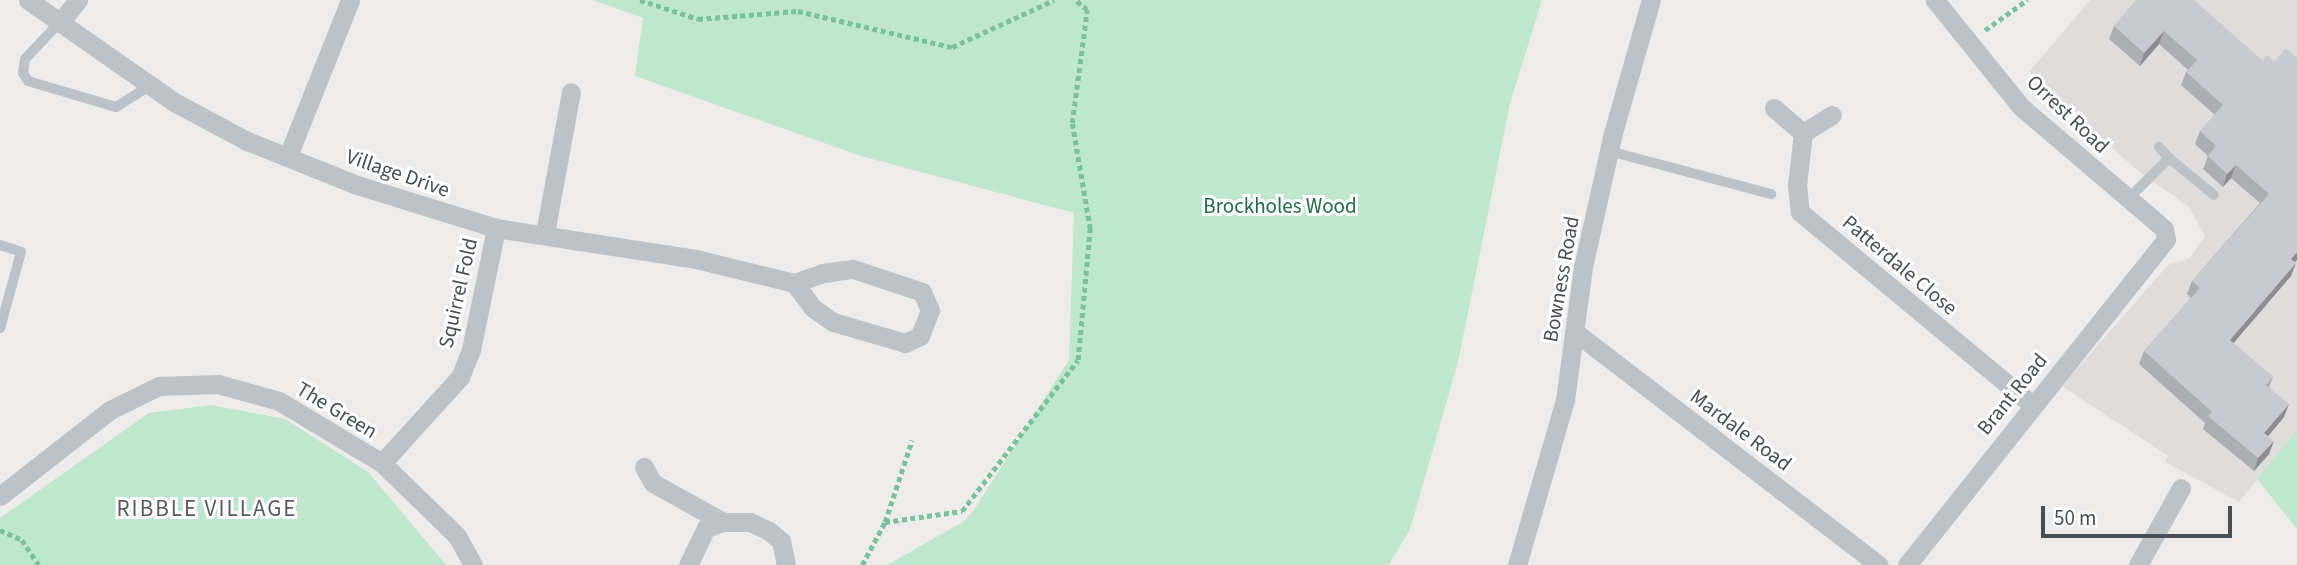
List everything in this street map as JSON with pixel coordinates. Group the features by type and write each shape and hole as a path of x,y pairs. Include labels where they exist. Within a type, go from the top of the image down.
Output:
{"street":[{"name":"Village Drive","path":"28,0 149,86 247,141 357,186 496,228 545,233 696,259 794,284"},
{"path":"61,21 78,0"},
{"path":"288,156 350,0"},
{"name":"Bowness Road","path":"1517,565 1564,400 1574,332 1609,150 1651,0"},
{"name":"Orrest Road","path":"1935,0 1970,40 2022,108 2164,229 2166,239 2157,254"},
{"path":"545,233 571,92"},
{"path":"1774,108 1803,133 1832,115"},
{"name":"Patterdale Close","path":"1803,133 1797,185 1800,212 2031,404"},
{"name":"Squirrel Fold","path":"382,463 460,377 471,350 496,228"},
{"name":"Brant Road","path":"1907,565 2031,404 2157,254"},
{"path":"853,269 922,292 930,310 920,336 905,342 833,322 813,308 794,284 823,273 853,269"},
{"name":"Mardale Road","path":"1574,332 1880,565"},
{"name":"The Green","path":"0,496 69,438 110,410 159,386 218,384 279,401 382,463 457,536 472,565"},
{"path":"644,467 653,483 723,522"},
{"path":"2138,565 2181,488"},
{"path":"688,565 706,528 723,522 750,522 769,531 781,541 786,565"}],"lane":[{"path":"61,21 25,59 23,73 28,81 116,107 149,86"},
{"path":"2159,146 2169,158 2214,195"},
{"path":"1609,150 1771,194"},
{"path":"2128,200 2169,158"},
{"path":"0,244 21,252 0,328"}],"path":[{"path":"639,0 698,19 798,11 952,47 1054,0"},
{"path":"885,522 962,511 1078,360 1090,229 1072,123 1087,10 1075,0"},
{"path":"1970,40 2027,0"},
{"path":"862,565 885,522 912,440"},
{"path":"0,530 22,540 39,565"}],"shaded area":[{"path":"2090,0 2297,0 2297,430 2239,502 2165,462 2168,456 2062,386 2168,265 2190,258 2205,236 2189,207 2138,171 2029,72"}],"green space":[{"name":"Brockholes Wood","path":"593,0 1542,0 1510,103 1458,362 1410,529 1389,565 887,565 963,522 974,510 1069,360 1074,213 861,156 635,76 643,18"},
{"path":"211,405 285,419 368,472 446,565 0,565 0,518 149,413"},
{"path":"2297,430 2297,529 2257,479"}],"building":[{"path":"2136,0 2194,0 2263,61 2267,55 2274,62 2286,48 2297,58 2297,252 2291,259 2296,263 2230,340 2273,377 2266,385 2289,404 2264,433 2274,441 2258,458 2208,416 2212,412 2144,351 2200,288 2192,281 2269,194 2236,165 2227,174 2208,156 2216,146 2200,131 2223,105 2186,72 2197,60 2164,31 2144,53 2114,26"}],"district":[{"name":"RIBBLE VILLAGE","path":"207,509"}]}
